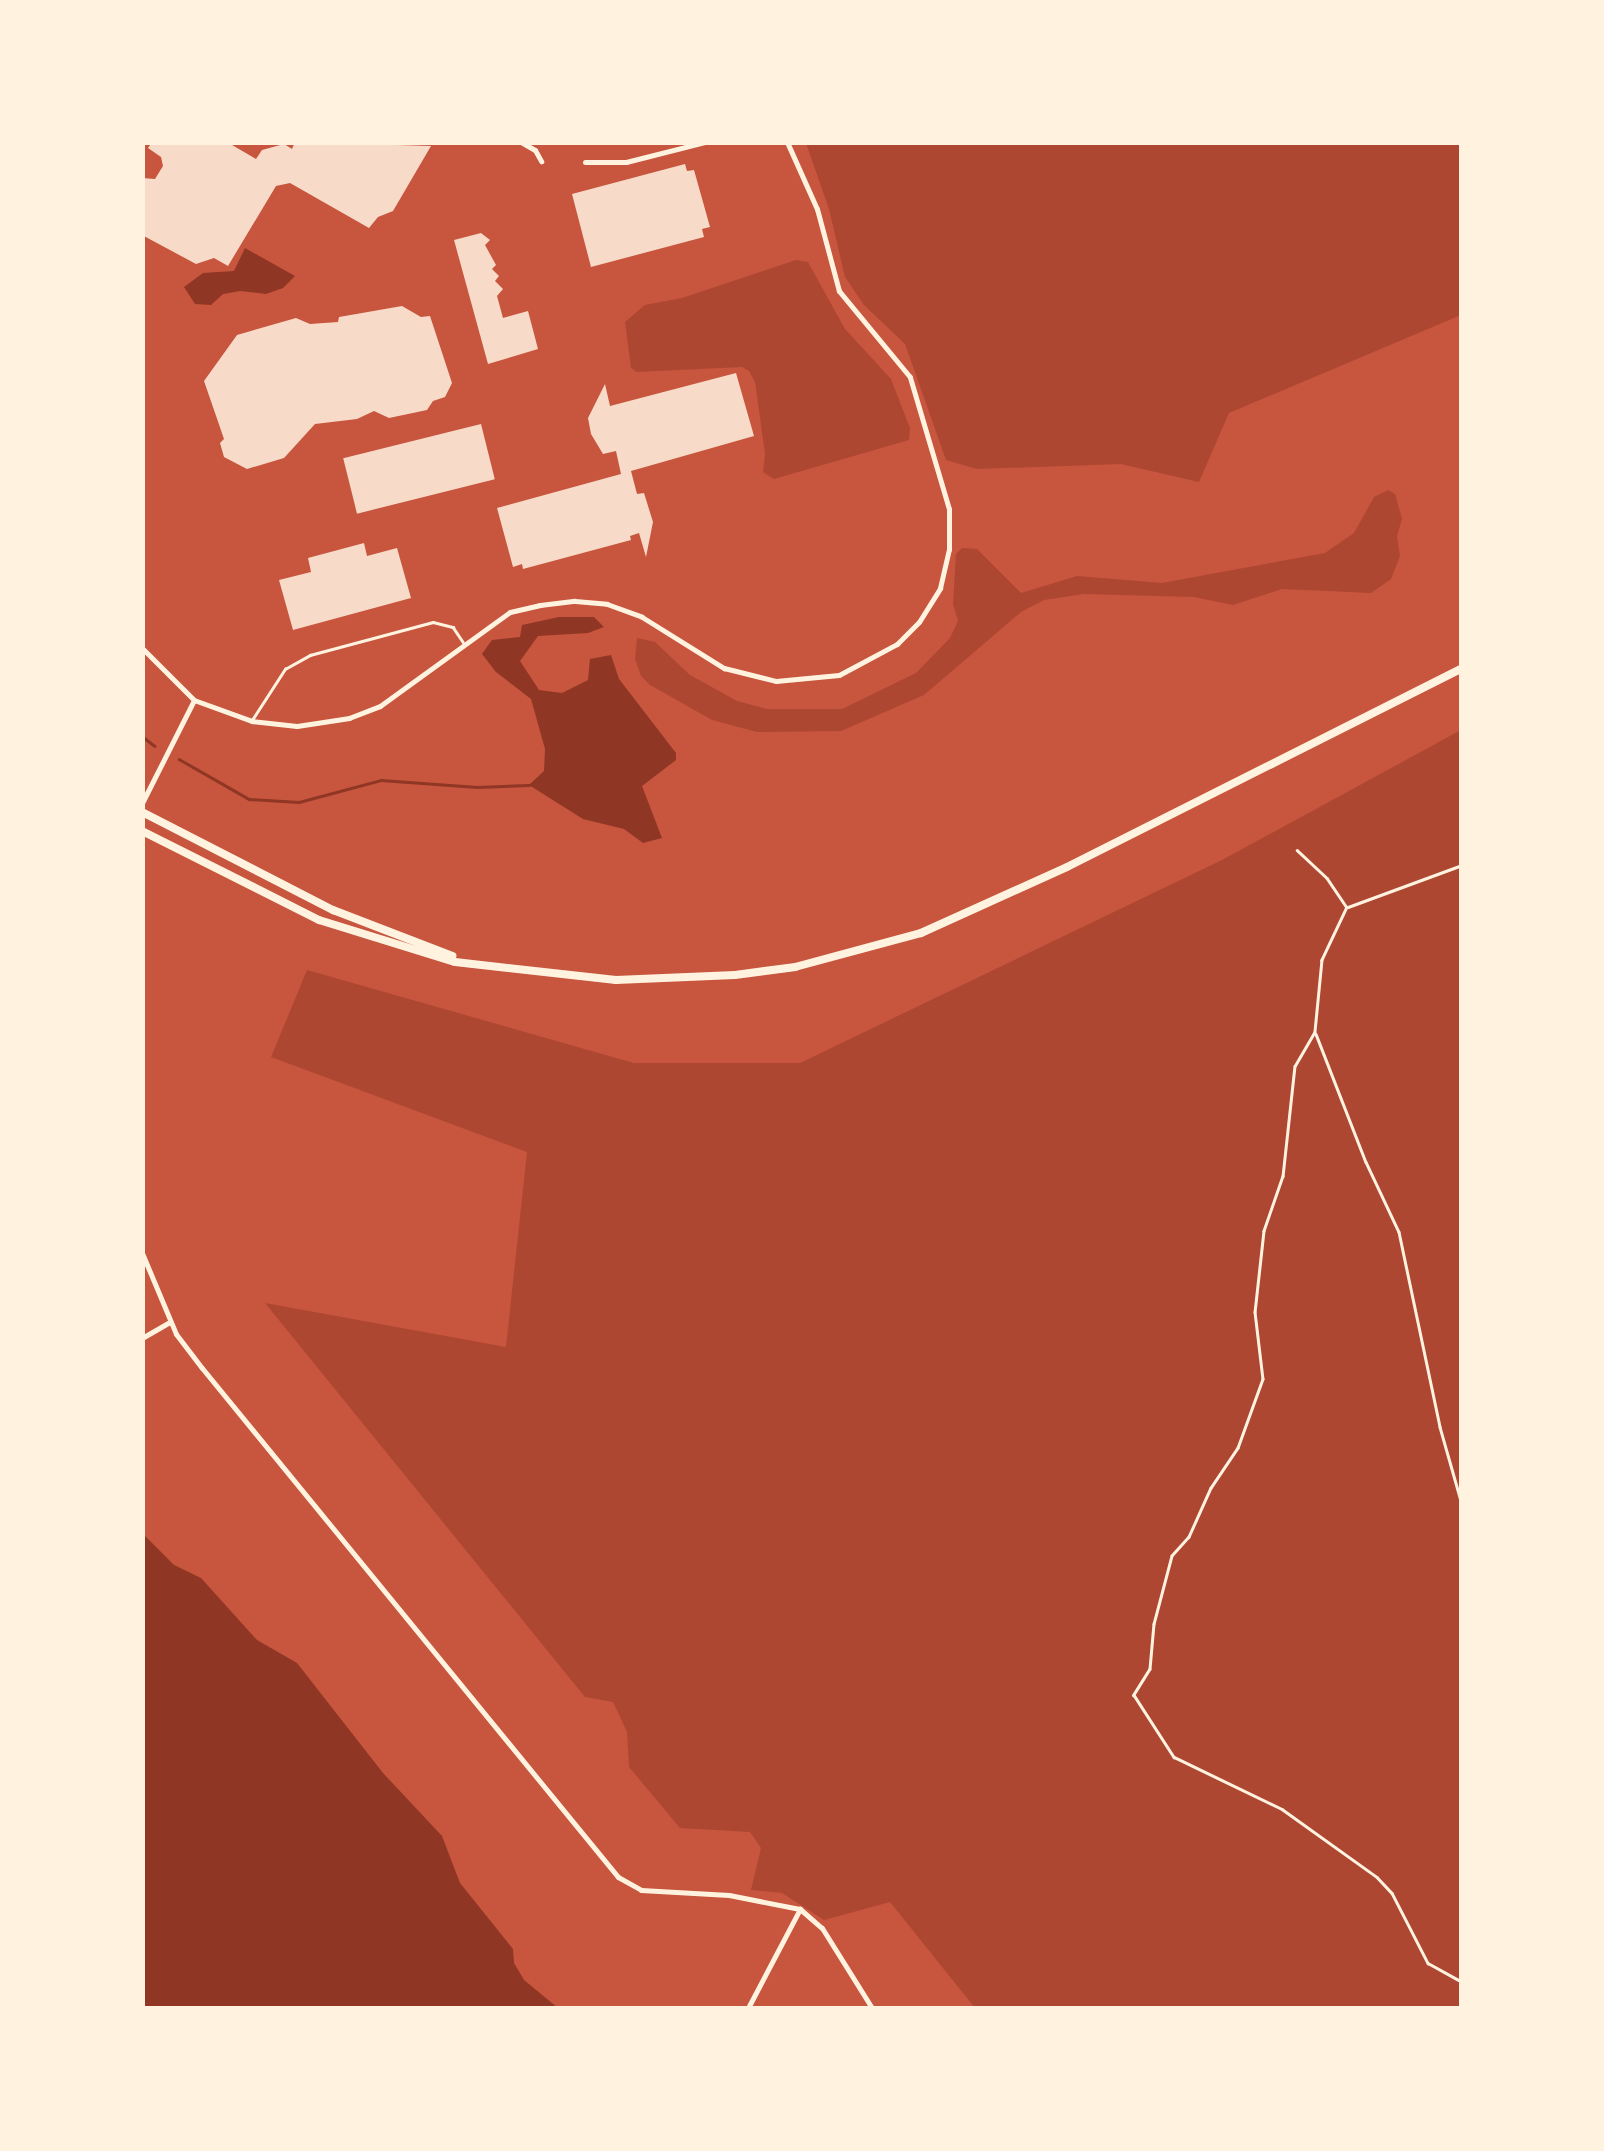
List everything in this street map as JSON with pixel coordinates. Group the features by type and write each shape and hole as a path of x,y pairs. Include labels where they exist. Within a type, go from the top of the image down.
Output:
{"main road":[{"path":"142,831 336,927 399,947 495,968 585,978 676,980 795,967 868,951 921,933 1068,867 1462,668"},
{"path":"142,812 344,914 416,944 495,968"}],"street":[{"path":"521,142 535,150 541,161"},
{"path":"585,162 626,162 705,142"},
{"path":"142,648 194,700 252,720 312,725 360,714 390,700 510,612 576,601 607,604 642,617 724,668 761,679 805,681 838,675 884,653 928,610 945,574 949,509 910,377 838,291 818,208 787,142"},
{"path":"142,803 194,700"},
{"path":"142,1253 170,1322 275,1462 618,1877 641,1890 729,1895 800,1909 822,1928 872,2008"},
{"path":"142,1338 170,1322"},
{"path":"749,2006 800,1909"}],"lane":[{"path":"252,720 285,670 310,654 433,622 453,627 464,644"}],"path":[{"path":"1297,850 1327,878 1347,907"},
{"path":"1462,865 1347,907 1322,960 1315,1032 1295,1066 1283,1176 1264,1230 1255,1312 1263,1379 1238,1448 1211,1488 1190,1537 1172,1556 1154,1624 1150,1669 1134,1695 1174,1758 1282,1809 1377,1877 1392,1893 1428,1962 1462,1982"},
{"path":"1315,1032 1366,1162 1399,1232 1462,1504"}],"shaded area":[{"path":"806,143 1461,143 1461,315 1229,413 1199,482 1121,464 977,469 946,460 905,344 864,305 845,277 829,209"},
{"path":"245,248 295,276 283,288 266,294 240,291 223,294 211,305 195,304 184,287 203,273 234,271"},
{"path":"796,260 808,262 845,329 891,379 910,428 909,440 774,479 763,472 765,454 755,382 749,371 742,367 637,372 631,368 625,322 645,305 682,298"},
{"path":"1388,490 1395,494 1402,519 1397,536 1400,556 1391,579 1371,593 1282,589 1233,605 1194,597 1084,594 1044,600 1021,612 924,695 841,731 757,732 712,720 650,685 641,676 635,659 637,638 655,642 690,675 737,701 767,709 842,709 916,673 950,638 958,621 953,604 956,554 962,548 977,549 1021,593 1077,576 1162,583 1325,553 1354,533 1374,497"},
{"path":"559,617 594,617 604,627 588,633 538,636 520,661 539,690 562,693 588,680 590,659 611,655 619,679 676,753 676,760 642,786 662,838 643,843 624,829 583,819 529,785 544,771 545,749 531,699 496,672 482,654 492,640 520,637 522,625"},
{"path":"1461,730 1461,2008 975,2008 890,1902 824,1920 782,1893 751,1890 761,1848 750,1832 680,1828 629,1767 627,1732 613,1702 585,1697 265,1303 506,1347 527,1152 271,1057 307,970 634,1063 800,1063 1222,860"},
{"path":"143,1534 174,1565 201,1578 257,1640 297,1663 383,1773 442,1836 460,1883 513,1949 514,1963 524,1980 558,2008 143,2008"}],"building":[{"path":"152,142 227,142 256,159 262,150 284,144 292,149 295,142 431,146 393,211 378,217 369,228 290,183 276,186 228,266 214,258 196,264 142,235 142,178 155,179 163,166 161,157 148,148"},
{"path":"685,164 687,171 694,170 710,227 702,229 704,237 591,267 572,194"},
{"path":"481,233 490,240 485,245 496,265 492,269 499,276 495,281 503,289 497,296 503,318 528,311 538,349 488,364 454,240"},
{"path":"402,306 421,317 430,316 452,383 445,397 433,401 427,410 389,418 374,411 357,419 315,424 284,458 247,469 224,457 220,443 224,439 204,381 237,335 296,318 310,324 338,322 339,317"},
{"path":"736,373 754,436 631,471 637,494 644,493 653,522 646,557 639,533 630,536 631,540 523,569 522,564 513,567 497,508 621,474 616,451 603,454 591,434 588,418 605,384 610,406"},
{"path":"481,424 495,479 357,514 343,458"},
{"path":"364,543 367,556 397,548 411,598 293,630 279,580 311,572 308,558"}],"waterway":[{"path":"142,736 155,746"},
{"path":"179,759 249,799 299,802 381,780 477,787 529,785"}]}
